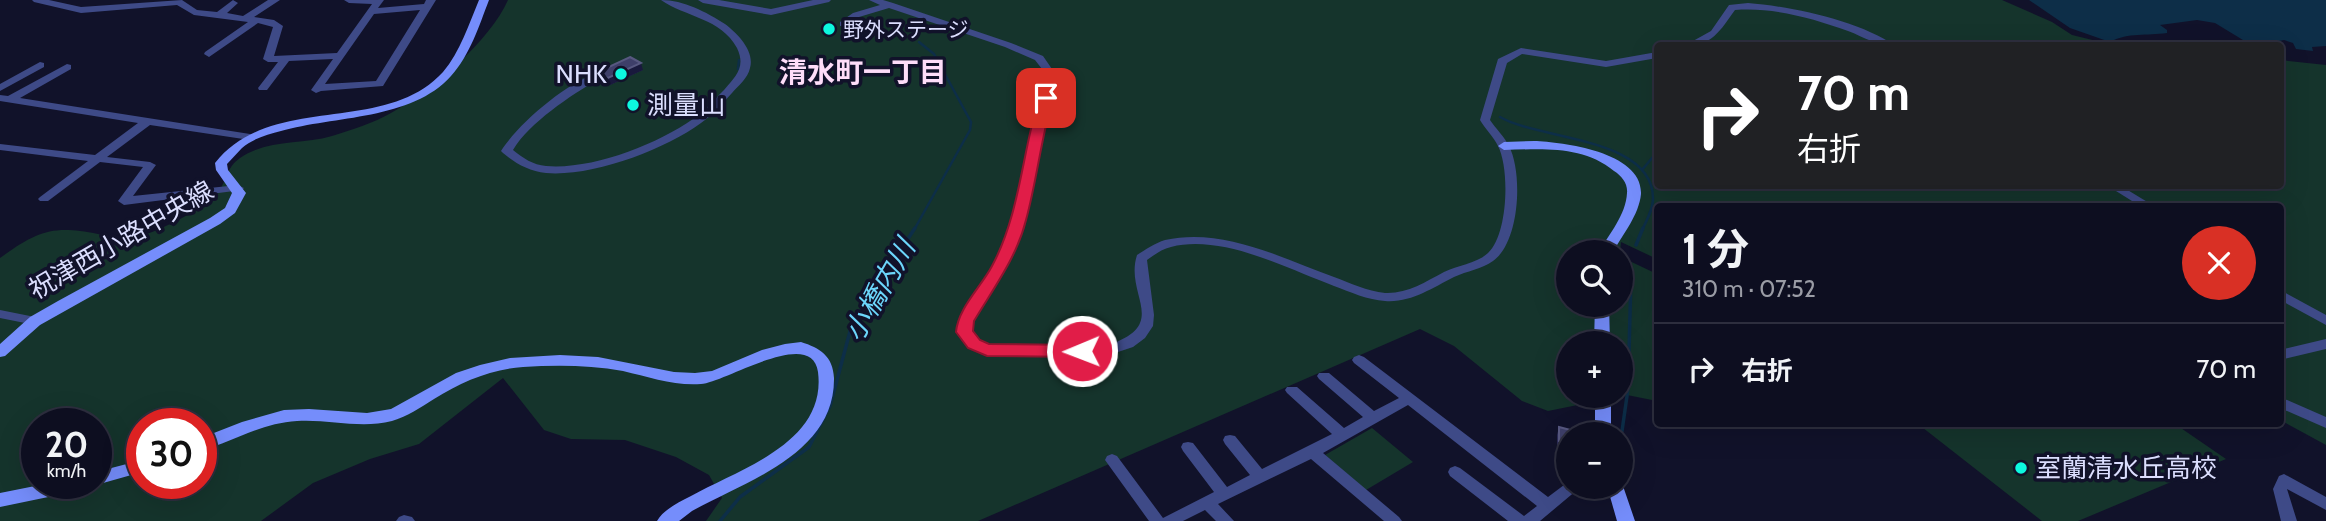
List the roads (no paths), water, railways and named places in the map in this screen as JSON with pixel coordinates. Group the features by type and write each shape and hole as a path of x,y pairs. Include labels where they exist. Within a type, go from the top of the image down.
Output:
{"main road":[{"name":"祝津西小路中央線","path":"0,352 35,321 215,221 237,201 238,188 222,170 221,163 239,144 250,137 275,128 377,111 421,94 442,79 456,61 484,0"},
{"path":"1504,146 1550,145 1586,150 1608,160 1628,177 1634,188 1632,205 1613,240"},
{"path":"217,439 281,416 300,414 360,421 391,415 411,407 453,382 497,365 582,361 622,366 682,379 708,377 783,349 804,349 817,354 823,361 826,380 823,404 816,421 802,440 759,469 700,495 666,521"},
{"path":"0,500 21,496"},
{"path":"1619,499 1626,521"}],"street":[{"path":"37,0 81,10 184,1 194,12 271,22 278,26 268,59 339,56"},
{"path":"244,20 275,0"},
{"path":"349,0 379,0"},
{"path":"379,0 317,89 379,84 429,4"},
{"path":"595,77 568,92 515,138 507,151 513,158 528,165 557,170 576,168 653,145 713,110 743,74 747,63 743,53 728,29 666,0"},
{"path":"703,0 771,12 826,0"},
{"path":"874,0 1008,45 1039,58 1047,69 1051,85 1037,128 1018,222 1000,265 965,321 965,332 974,344 987,350 1109,350 1127,346 1140,338 1148,326 1141,258 1154,247 1185,240 1221,244 1252,252 1379,296 1404,297 1419,291 1455,271 1491,258 1507,234 1511,198 1504,146 1485,120 1502,61 1509,55 1534,51 1606,64 1654,56"},
{"path":"218,16 233,3"},
{"path":"372,11 429,4"},
{"path":"1697,42 1714,33 1732,7 1754,4 1804,14 1879,42"},
{"path":"843,24 856,15 890,5"},
{"path":"209,54 255,21"},
{"path":"263,88 285,59"},
{"path":"0,88 40,65"},
{"path":"6,98 67,67"},
{"path":"6,98 250,137"},
{"path":"44,200 149,120"},
{"path":"0,147 150,165 124,201 238,188"},
{"path":"2120,189 2143,203"},
{"path":"2284,297 2326,321"},
{"path":"0,314 35,321"},
{"path":"2284,354 2326,344"},
{"path":"1360,360 1548,506"},
{"path":"1324,376 1372,417"},
{"path":"1292,390 1342,435"},
{"path":"1168,521 1312,452 1408,399"},
{"path":"2284,404 2326,423"},
{"path":"1230,440 1260,477"},
{"path":"1188,447 1224,494"},
{"path":"1312,452 1394,521"},
{"path":"1112,460 1157,521"},
{"path":"1455,472 1519,521"},
{"path":"2289,521 2280,489 2284,480 2326,504"},
{"path":"1529,521 1556,499"},
{"path":"1207,503 1226,521"}],"water":[{"path":"2029,0 2326,0 2326,46 2312,47 2313,51 2296,49 2293,43 2284,40 2239,42 2243,40 2215,23 2197,20 2160,25 2167,33 2131,36 2110,42 2070,28"}],"waterway":[{"name":"小橋内川","path":"914,230 970,130 971,122 934,54 919,42"},
{"path":"738,69 739,60"},
{"path":"1500,117 1518,125 1592,143 1635,163 1648,179 1653,199 1651,211 1642,230"},
{"path":"1642,170 1654,156"},
{"name":"小橋内川","path":"720,521 740,497 809,447 830,406 852,324 915,228"},
{"path":"1636,245 1643,228"},
{"path":"1623,422 1628,389 1630,317"}],"place":[{"name":"野外ステージ","path":"829,29"},
{"name":"NHK","path":"621,74"},
{"name":"測量山","path":"633,105"},
{"name":"室蘭清水丘高校","path":"2021,468"}],"district":[{"name":"清水町一丁目","path":"863,72"}]}
